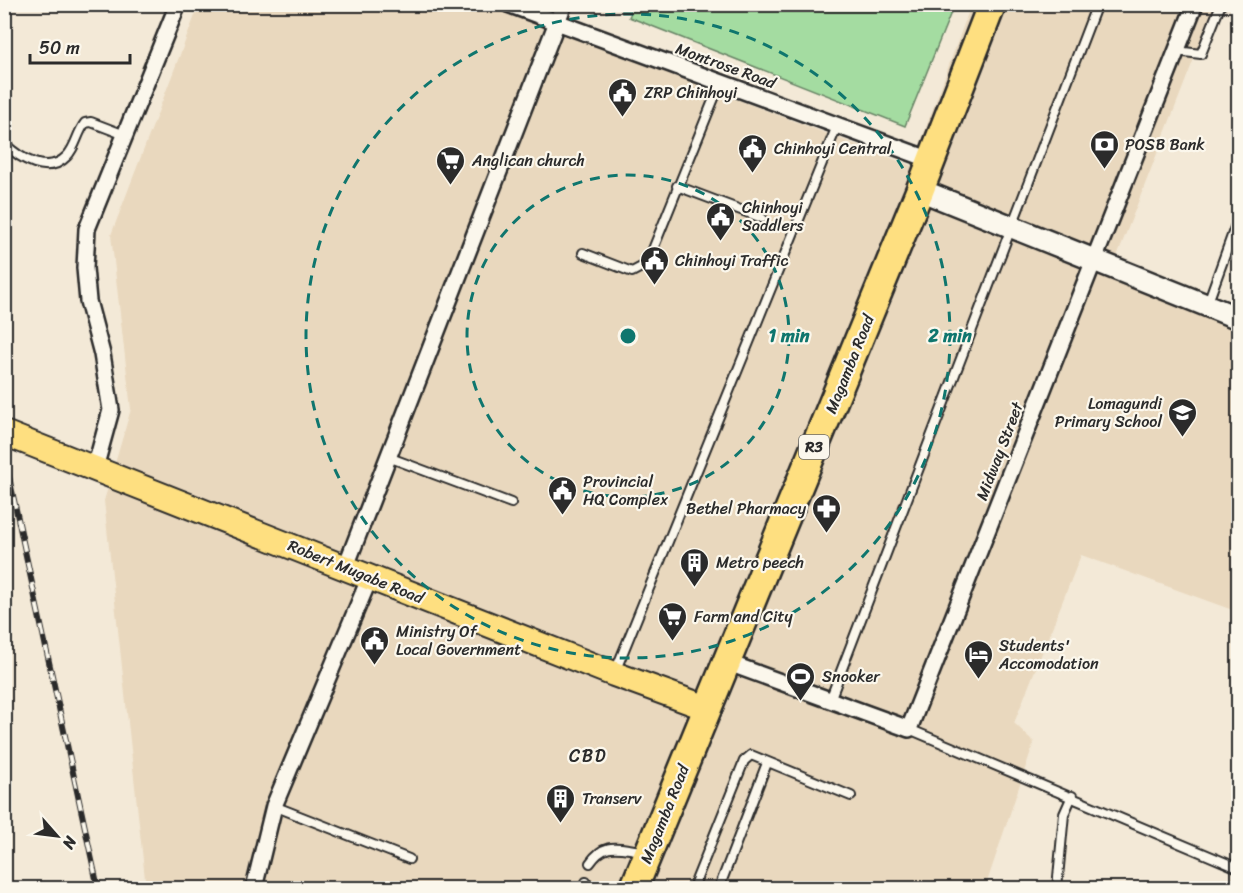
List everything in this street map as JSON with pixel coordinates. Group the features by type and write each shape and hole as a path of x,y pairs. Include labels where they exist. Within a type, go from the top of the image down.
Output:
{"highway":[{"name":"Magamba Road","path":"634,888 920,190 992,4"}],"main road":[{"name":"Robert Mugabe Road","path":"4,433 346,566 614,674 707,708"}],"street":[{"path":"95,468 111,410 102,354 88,301 85,268 87,229 178,4"},
{"name":"Montrose Road","path":"508,4 557,24 721,81 931,160"},
{"path":"346,566 564,4"},
{"name":"Midway Street","path":"909,729 1195,4"},
{"path":"920,190 1239,318"},
{"path":"254,888 274,806 370,577"},
{"path":"726,662 909,729"}],"lane":[{"path":"830,700 1013,229 1097,4"},
{"path":"1176,51 1201,54 1221,4"},
{"path":"583,253 632,272 647,264 721,81"},
{"path":"4,143 28,160 46,166 57,164 68,156 85,123 92,122 125,135"},
{"path":"614,674 837,126"},
{"path":"677,186 762,218"},
{"path":"1207,305 1239,219"},
{"path":"388,457 511,503"},
{"path":"909,729 1239,868"},
{"path":"693,888 744,761 751,755 850,796"},
{"path":"719,888 767,763"},
{"path":"1057,888 1064,814 1072,796"},
{"path":"274,806 409,859"},
{"path":"590,863 598,851 606,847 649,852"}],"shaded area":[{"path":"199,5 558,5 549,28 912,166 971,5 1215,5 1112,269 1238,322 1238,612 1081,555 1014,723 1034,742 985,888 146,888 104,501 131,409 111,235"}],"green space":[{"path":"634,4 954,5 905,126 629,17"}],"railway":[{"path":"4,454 98,888"}],"place":[{"name":"ZRP Chinhoyi","path":"623,118"},
{"name":"POSB Bank","path":"1104,170"},
{"name":"Chinhoyi Central","path":"753,174"},
{"name":"Anglican church","path":"451,186"},
{"name":"Chinhoyi Saddlers","path":"721,242"},
{"name":"Chinhoyi Traffic","path":"654,286"},
{"name":"Lomagundi Primary School","path":"1183,438"},
{"name":"Provincial HQ Complex","path":"562,516"},
{"name":"Bethel Pharmacy","path":"827,534"},
{"name":"Metro peech","path":"695,588"},
{"name":"Farm and City","path":"673,642"},
{"name":"Ministry Of Local Government","path":"375,666"},
{"name":"Students' Accomodation","path":"978,680"},
{"name":"Snooker","path":"801,702"},
{"name":"Transerv","path":"561,824"}],"district":[{"name":"CBD","path":"588,756"}]}
